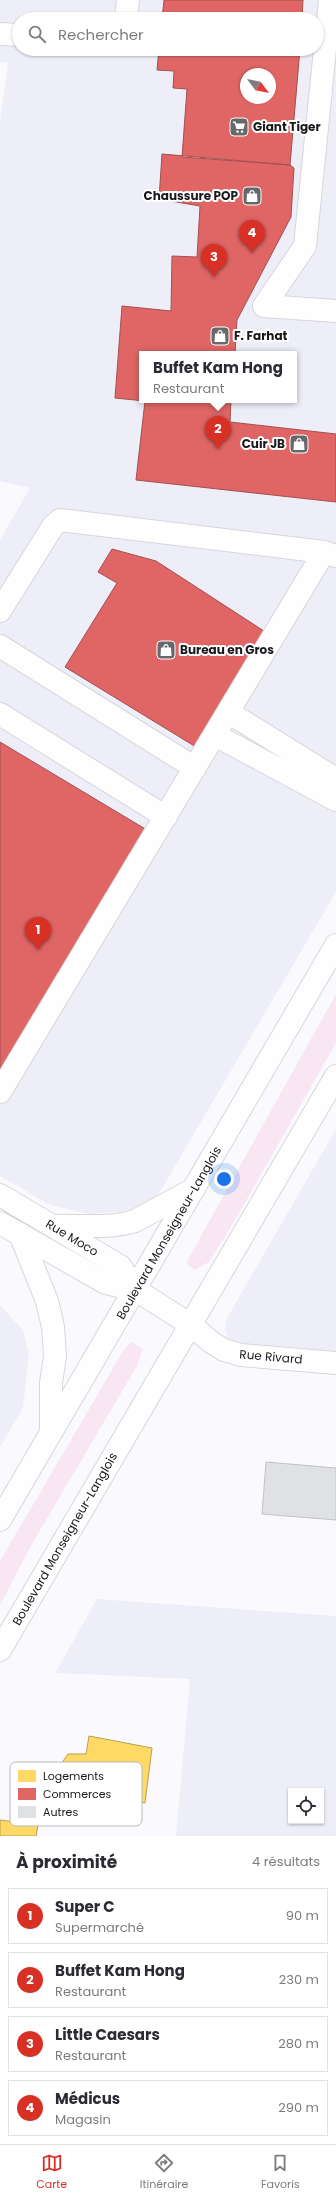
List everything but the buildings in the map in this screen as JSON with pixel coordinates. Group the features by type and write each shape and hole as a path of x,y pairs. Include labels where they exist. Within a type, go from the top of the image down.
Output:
{"main road":[{"path":"127,12 128,0"},
{"path":"330,0 305,246 264,306 336,311"},
{"path":"0,34 12,35"},
{"path":"0,610 53,526 60,520 330,554 228,712 0,1092"},
{"path":"0,646 195,768"},
{"path":"228,712 336,778"},
{"path":"0,714 166,817"},
{"path":"215,735 336,800"},
{"name":"Boulevard Monseigneur-Langlois","path":"0,1520 336,946"},
{"name":"Boulevard Monseigneur-Langlois","path":"0,1650 336,1076"},
{"path":"53,1226 104,1226 126,1224 135,1221 195,1188"},
{"name":"Rue Moco","path":"0,1195 120,1266 136,1290"},
{"name":"Rue Moco","path":"0,1223 106,1283 136,1290 191,1325"},
{"path":"20,1234 46,1301 53,1327 55,1356 51,1383 51,1432"},
{"name":"Rue Rivard","path":"191,1325 217,1346 232,1353 336,1363"}],"shaded area":[{"path":"0,0 336,0 336,892 151,1207 116,1212 89,1214 50,1205 0,1176 0,540 30,488 0,481 0,121 8,63 0,62"},
{"path":"336,994 336,1043 234,1222 209,1262 195,1270 186,1263"},
{"path":"336,1129 336,1361 248,1349 229,1340 225,1330 227,1318"},
{"path":"0,1305 23,1330 29,1356 23,1408 0,1447"},
{"path":"131,1342 143,1349 137,1366 32,1544 0,1605 0,1561 123,1351"},
{"path":"97,1599 336,1616 336,1836 176,1836 190,1679 55,1673"}],"place":[{"name":"Giant Tiger","path":"239,127"},
{"name":"Chaussure POP","path":"252,196"},
{"name":"Médicus","path":"252,253"},
{"name":"Little Caesars","path":"214,277"},
{"name":"F. Farhat","path":"220,336"},
{"name":"Cuir JB","path":"299,444"},
{"name":"Buffet Kam Hong","path":"218,449"},
{"name":"Bureau en Gros","path":"166,650"},
{"name":"Super C","path":"38,950"}]}
